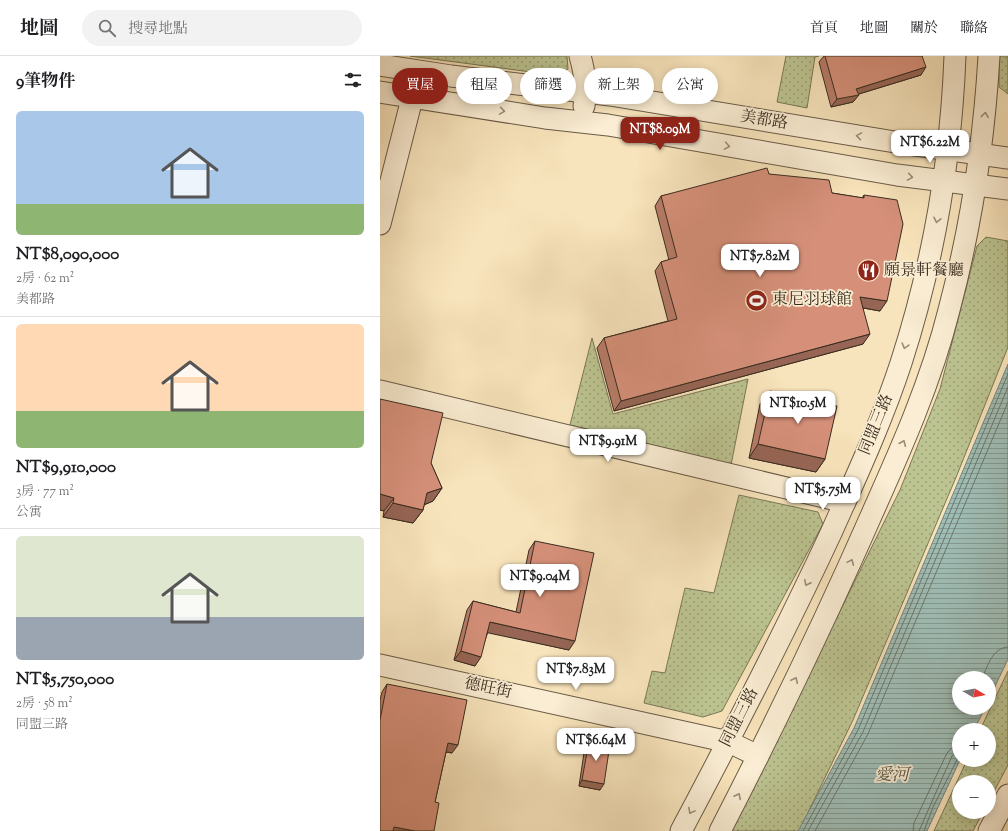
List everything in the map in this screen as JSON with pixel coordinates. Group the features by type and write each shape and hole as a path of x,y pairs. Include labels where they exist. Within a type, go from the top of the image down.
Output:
{"street":[{"path":"580,56 584,70"},
{"name":"同盟三路","path":"681,831 729,742 811,575 845,502 874,434 900,364 925,280 945,182 955,56"},
{"name":"同盟三路","path":"720,831 843,580 917,410 949,311 975,185 981,154 989,56"},
{"name":"美都路","path":"380,65 400,68"},
{"name":"美都路","path":"448,75 584,93"},
{"name":"美都路","path":"380,92 392,94"},
{"name":"美都路","path":"448,102 608,125 945,182 1008,189"},
{"name":"美都路","path":"654,103 948,150 1008,158"},
{"path":"380,224 412,104"},
{"path":"581,122 584,104"},
{"path":"380,391 845,502"},
{"name":"德旺街","path":"380,665 729,742 758,756"},
{"path":"989,831 1008,795"}],"green space":[{"path":"410,56 567,56 568,68 520,68 520,71 512,69 512,68 501,68"},
{"path":"786,56 819,56 815,57 807,108 777,102"},
{"path":"999,56 1008,56 1008,94 999,87"},
{"path":"986,237 1008,241 1008,347 957,475 853,720 799,831 731,831 900,490 940,389 977,246"},
{"path":"592,338 613,414 748,379 731,465 570,425"},
{"path":"739,495 818,512 823,524 722,711 703,717 644,703 652,671 665,673 685,588 714,593"},
{"path":"1008,671 1008,765 996,788 996,775 960,775 964,767 996,767 996,723 983,723 987,715 996,715 996,696"},
{"path":"952,792 952,819 979,819 973,831 934,831"}],"water":[{"name":"愛河","path":"1008,364 1008,659 996,684 996,671 952,671 952,715 982,715 978,723 952,723 952,767 957,767 927,831 798,831 854,728"}],"building":[{"path":"825,56 922,56 926,67 856,89 859,95 837,99"},
{"name":"東尼羽球館","path":"767,168 769,174 829,180 832,193 864,198 864,195 897,200 903,224 887,301 860,297 870,334 621,401 604,338 677,319 661,262 677,257 661,196"},
{"path":"770,391 837,406 825,459 758,444"},
{"path":"380,399 443,413 431,463 442,488 427,493 423,510 393,503 394,498 380,494"},
{"path":"535,541 594,553 575,641 490,622 481,657 461,651 473,601 520,613"},
{"path":"387,684 467,700 458,745 448,743 435,802 439,803 434,831 415,831 394,827 393,831 380,831 380,720"},
{"path":"589,741 610,744 604,784 582,780"}],"place":[{"name":"願景軒餐廳","path":"868,271"},
{"name":"東尼羽球館","path":"757,300"}]}
